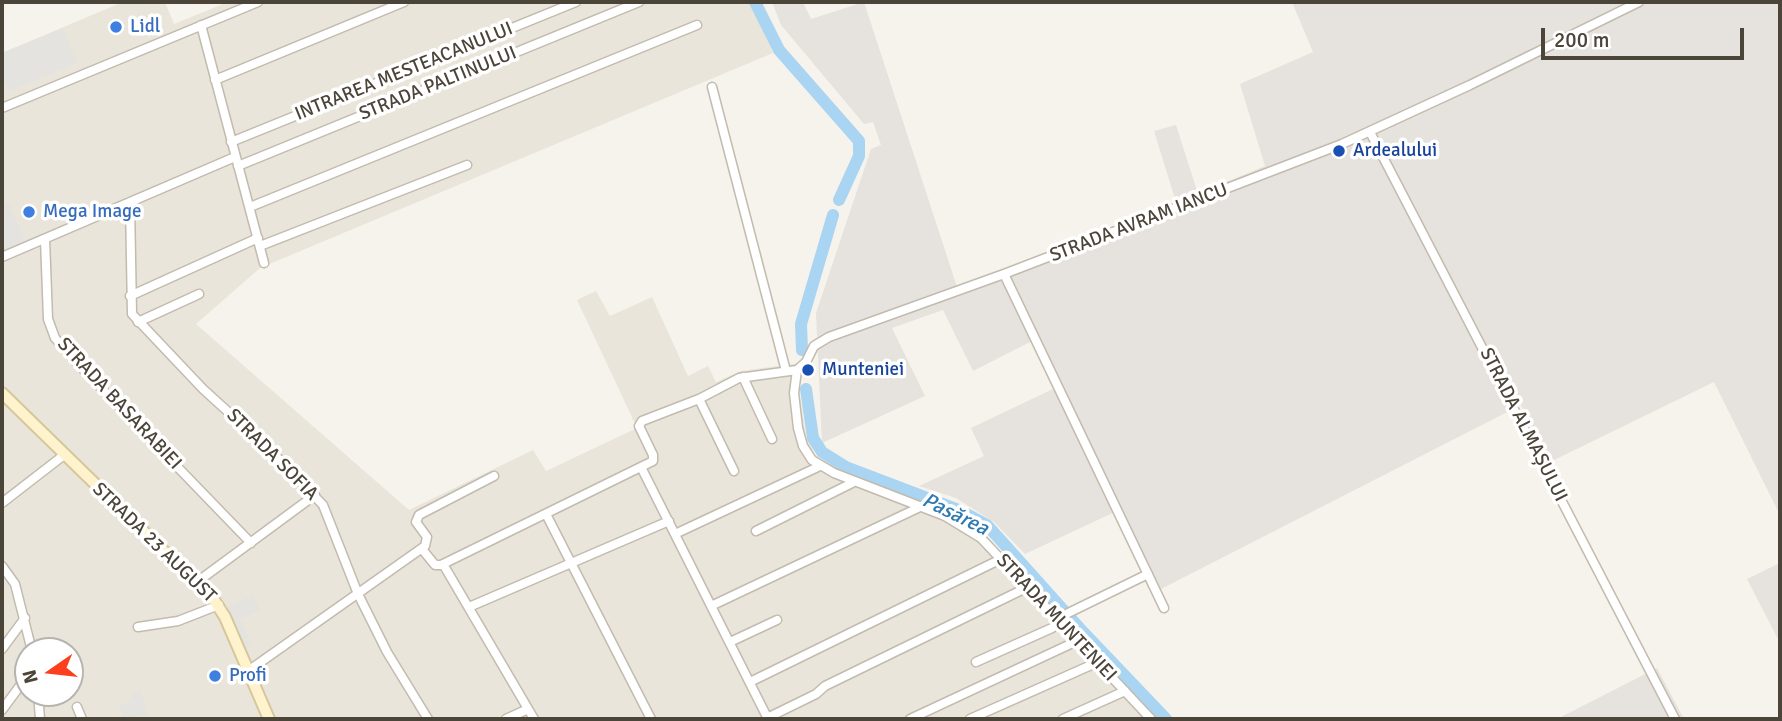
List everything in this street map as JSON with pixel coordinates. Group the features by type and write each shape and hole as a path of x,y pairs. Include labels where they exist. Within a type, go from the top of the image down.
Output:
{"main road":[{"name":"STRADA 23 AUGUST","path":"2,393 219,605 269,719"}],"street":[{"path":"2,107 258,2"},
{"path":"215,80 404,2"},
{"name":"INTRAREA MESTEACANULUI","path":"232,142 576,2"},
{"name":"STRADA PALTINULUI","path":"2,257 130,202 639,2"},
{"name":"STRADA AVRAM IANCU","path":"797,370 806,362 814,346 828,337 1004,274 1306,159 1370,132 1639,2"},
{"path":"250,207 697,24"},
{"path":"201,25 264,263"},
{"path":"712,87 786,371"},
{"name":"STRADA ALMAȘULUI","path":"1370,132 1675,719"},
{"path":"130,296 259,242 467,165"},
{"name":"STRADA SOFIA","path":"130,202 132,314 203,389 315,495 328,514 358,594 387,652 428,719"},
{"name":"STRADA BASARABIEI","path":"45,239 47,311 55,338 251,542"},
{"path":"1004,274 1164,608"},
{"path":"138,322 198,294"},
{"path":"422,549 435,565 443,564 641,467 654,458 640,423 743,377 797,370 794,393 798,428 803,446 820,466 675,534"},
{"path":"743,377 772,439"},
{"path":"699,398 734,471"},
{"path":"2,503 64,455"},
{"name":"STRADA MUNTENIEI","path":"820,466 854,482 945,516 981,538 1028,587 1062,617 1077,640 1149,719"},
{"path":"641,467 768,719 817,694 825,686 1028,587"},
{"path":"248,671 422,549 428,541 417,524 417,517 494,476"},
{"path":"757,531 854,482"},
{"path":"197,582 315,495"},
{"path":"711,606 920,508"},
{"path":"546,513 651,719"},
{"path":"469,607 669,521"},
{"path":"750,682 1001,559"},
{"path":"443,564 534,719"},
{"path":"2,566 15,584 29,637"},
{"path":"976,662 1052,628 1062,617 1148,574"},
{"path":"138,627 178,621 219,605"},
{"path":"2,649 25,618"},
{"path":"730,642 777,620"},
{"path":"910,719 1077,640"},
{"path":"970,719 1098,662"},
{"path":"1063,719 1125,691"},
{"path":"2,710 14,694"},
{"path":"77,707 82,719"},
{"path":"506,719 527,709"}],"shaded area":[{"path":"123,2 165,2 174,24 228,2 751,2 773,53 260,268 196,324 409,510 533,450 546,471 637,428 577,300 596,291 610,316 652,297 688,376 708,366 716,382 741,371 800,363 799,388 806,436 815,455 821,460 948,514 983,535 1157,719 2,719 2,53"},
{"path":"772,2 803,2 811,19 864,2 957,287 1176,202 1154,131 1176,125 1198,194 1265,166 1240,84 1313,52 1292,2 1780,2 1780,515 1714,382 1550,462 1521,405 1161,589 1121,509 1025,554 994,522 956,498 919,486 984,456 971,428 1055,388 1032,341 973,371 943,310 892,328 925,396 822,443 816,313 871,149 881,145 873,122 864,124 781,25"},
{"path":"63,28 77,63 9,91 2,74 2,53"},
{"path":"8,202 26,242 2,253 2,205"},
{"path":"1780,563 1780,643 1747,579"},
{"path":"253,595 260,611 241,619 252,645 243,649 225,608"},
{"path":"1657,668 1684,719 1557,719"},
{"path":"141,691 148,715 124,719 119,705 132,701 130,694"}],"waterway":[{"name":"Pasărea","path":"755,2 779,50 859,141 859,156 839,200"},
{"name":"Pasărea","path":"802,350 801,324 833,215"},
{"name":"Pasărea","path":"806,389 813,438 822,452 846,467 959,510 987,525 1166,719"}],"place":[{"name":"Lidl","path":"116,27"},
{"name":"Ardealului","path":"1339,151"},
{"name":"Mega Image","path":"29,212"},
{"name":"Munteniei","path":"808,370"},
{"name":"Profi","path":"215,676"}]}
